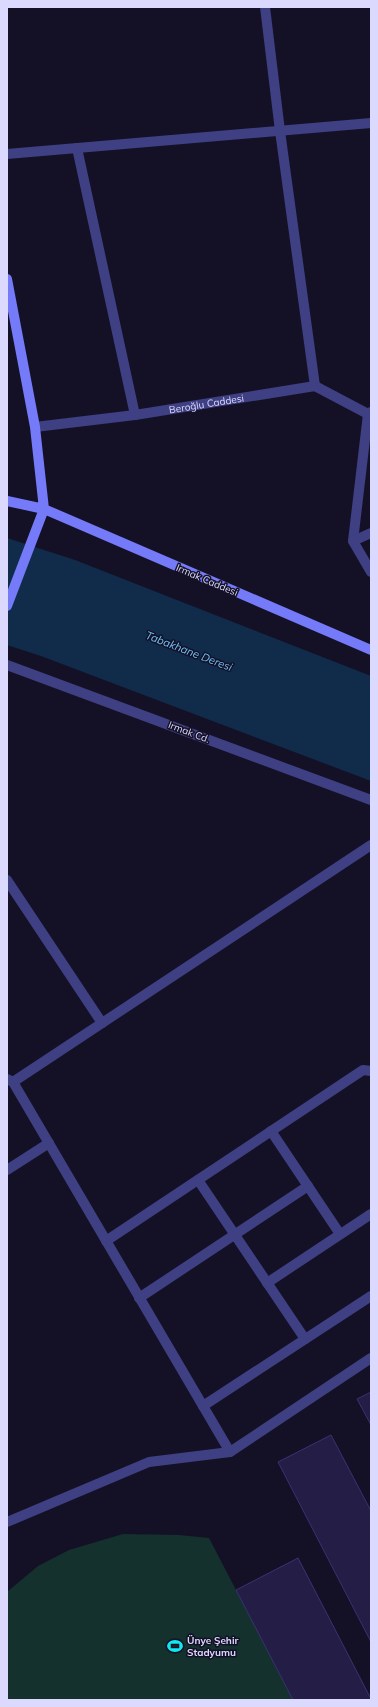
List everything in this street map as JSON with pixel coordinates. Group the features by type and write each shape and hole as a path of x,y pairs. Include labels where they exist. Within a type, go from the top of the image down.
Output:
{"street":[{"path":"265,7 280,131 315,386 369,413 353,541 371,572"},
{"path":"7,154 371,123"},
{"path":"77,148 135,415"},
{"path":"7,279 35,427 44,509 7,606"},
{"name":"Beroğlu Caddesi","path":"35,427 135,415 315,386"},
{"path":"7,501 44,509"},
{"name":"Irmak Caddesi","path":"44,509 371,650"},
{"path":"353,541 371,533"},
{"name":"Irmak Cd.","path":"7,665 371,800"},
{"path":"230,1452 10,1081 102,1023 371,845"},
{"path":"7,880 102,1023"},
{"path":"106,1241 362,1070 371,1071"},
{"path":"271,1131 340,1234"},
{"path":"7,1170 48,1143"},
{"path":"198,1180 305,1339"},
{"path":"139,1298 308,1186"},
{"path":"267,1283 371,1214"},
{"path":"203,1406 371,1296"},
{"path":"7,1522 149,1462 230,1452 371,1358"}],"green space":[{"name":"Ünye Şehir Stadyumu","path":"123,1534 179,1535 209,1538 236,1590 298,1558 371,1700 7,1700 7,1592 38,1566 69,1550"}],"water":[{"name":"Tabakhane Deresi","path":"7,538 75,560 371,676 371,781 41,656 7,645"}],"building":[{"path":"371,1392 371,1425 357,1399"},
{"path":"331,1435 371,1511 371,1642 278,1462"},
{"path":"298,1558 371,1700 293,1700 236,1590"}],"place":[{"name":"Ünye Şehir Stadyumu","path":"175,1646"}]}
